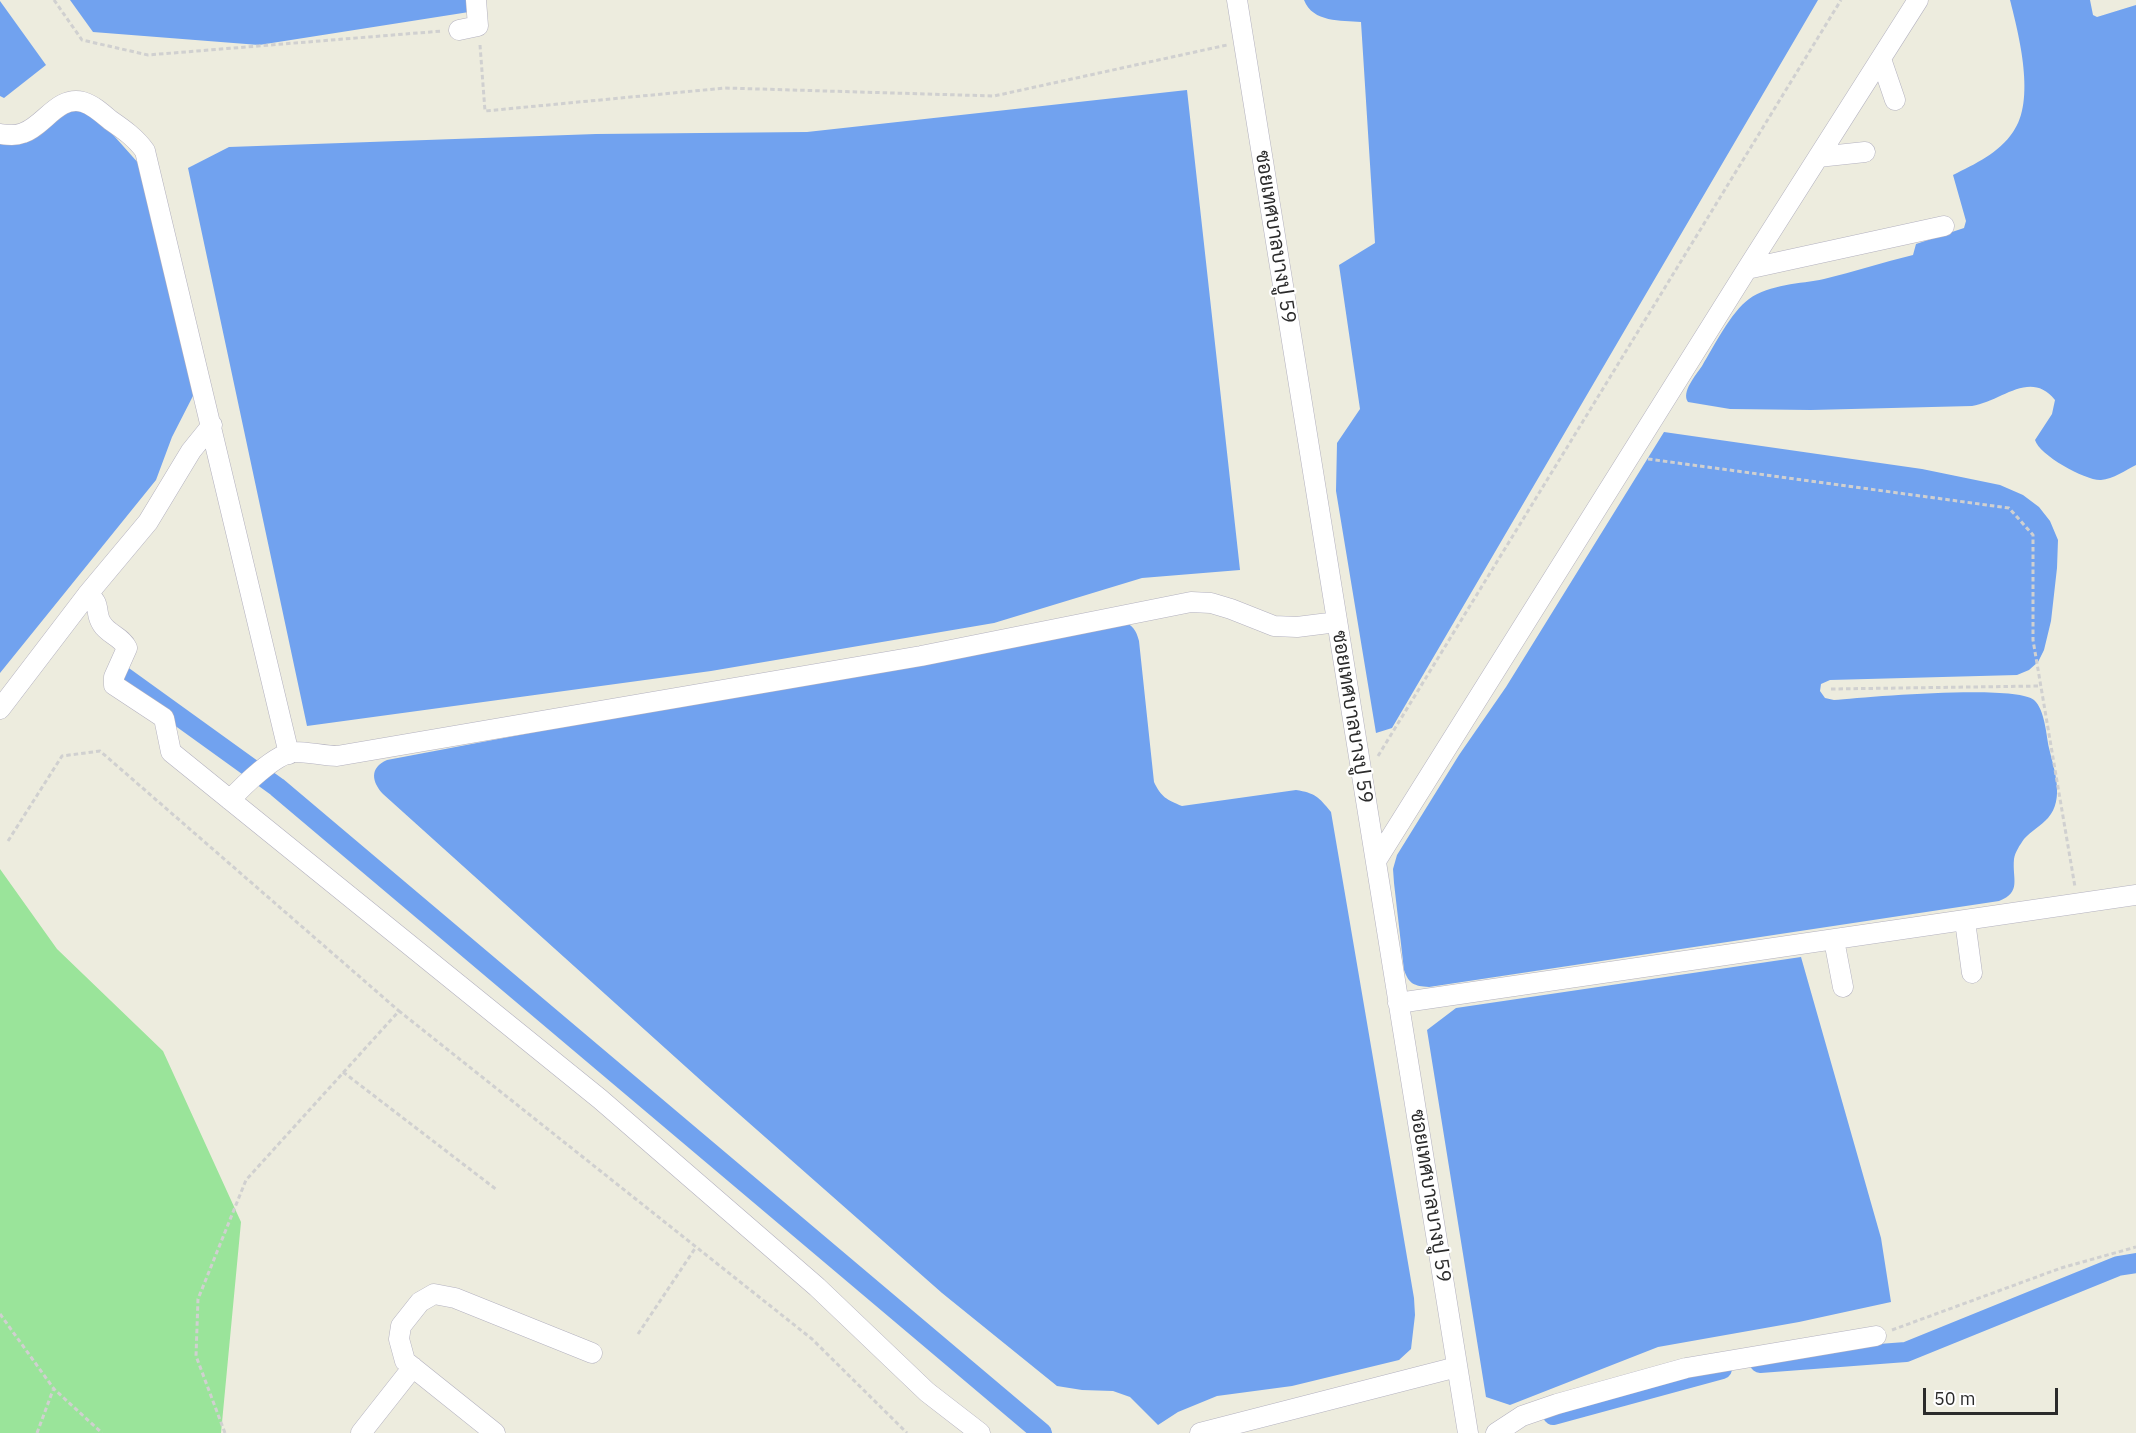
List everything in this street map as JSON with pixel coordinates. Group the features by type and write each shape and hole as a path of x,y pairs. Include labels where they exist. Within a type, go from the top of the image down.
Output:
{"street":[{"path":"459,30 478,26 476,0"},
{"name":"ซอยเทศบาลบางปู 59","path":"1237,0 1468,1433"},
{"path":"1376,861 1918,0"},
{"path":"1881,59 1895,100"},
{"path":"0,134 23,133 35,127 63,103 83,102 97,109 139,143 148,161 289,754"},
{"path":"1818,157 1865,152"},
{"path":"1747,269 1944,226"},
{"path":"0,709 87,595 148,522 191,451 212,425"},
{"path":"87,595 98,603 103,626 127,648 114,677 114,686 164,718 171,752 600,1099 817,1287 927,1392 980,1433"},
{"path":"230,800 265,767 296,752 337,756 921,656 1191,602 1211,603 1274,626 1297,627 1337,622"},
{"path":"1398,1003 2136,895"},
{"path":"1965,921 1972,973"},
{"path":"1834,940 1843,987"},
{"path":"495,1433 405,1361 399,1339 401,1326 420,1302 434,1294 455,1298 592,1353"},
{"path":"1496,1433 1522,1416 1557,1404 1686,1368 1876,1336"},
{"path":"361,1433 413,1367"},
{"path":"1200,1433 1457,1367"}],"path":[{"path":"54,0 82,40 148,56 459,30"},
{"path":"1362,773 1380,753 1841,0"},
{"path":"478,26 485,111 725,88 994,96 1244,41"},
{"path":"1629,456 2009,508 2033,535 2033,640 2078,904"},
{"path":"1831,689 2041,686"},
{"path":"8,841 62,756 100,751 399,1011 812,1339 908,1433"},
{"path":"225,1433 196,1356 198,1299 246,1179 399,1011"},
{"path":"343,1072 497,1190"},
{"path":"638,1334 696,1247"},
{"path":"1876,1336 2061,1268 2136,1247"},
{"path":"0,1314 54,1389 102,1433"},
{"path":"37,1433 54,1389"}],"green space":[{"path":"0,869 57,949 163,1051 241,1222 221,1433 0,1433"}],"water":[{"path":"70,0 468,0 469,12 259,45 93,32"},
{"path":"1304,0 1818,0 1392,728 1376,733 1336,491 1337,443 1360,409 1339,265 1375,243 1361,22 1321,17 1308,7"},
{"path":"2010,0 2090,0 2093,15 2097,17 2136,5 2136,465 2101,480 2075,472 2045,453 2035,440 2052,414 2055,400 2036,387 2025,387 1972,406 1811,410 1730,409 1688,402 1686,393 1690,384 1729,321 1749,299 1776,287 1824,279 1913,255 1916,244 1964,228 1966,221 1953,175 1970,167 2001,146 2020,119 2024,103 2024,68"},
{"path":"0,1 46,65 4,98 0,96"},
{"path":"1187,90 1240,570 1142,578 994,623 711,671 307,726 188,168 229,147 596,134 807,132"},
{"path":"63,111 80,111 99,119 140,165 195,392 172,437 156,480 0,673 0,137"},
{"path":"1664,432 1922,469 2000,485 2023,495 2039,507 2050,521 2058,540 2057,568 2051,621 2044,650 2038,662 2029,670 2017,675 1830,680 1821,684 1820,691 1825,698 1834,700 1971,692 2022,695 2034,700 2043,716 2057,784 2053,810 2048,818 2019,846 2014,859 2013,889 1999,901 1429,987 1416,985 1410,981 1404,970 1393,869 1397,855 1459,755 1506,687"},
{"path":"1122,621 1134,628 1139,641 1154,782 1165,797 1182,806 1296,790 1316,796 1331,812 1414,1298 1415,1315 1411,1349 1399,1360 1292,1386 1217,1396 1178,1412 1158,1425 1130,1397 1113,1391 1057,1386 942,1293 706,1085 383,794 376,785 374,776 377,767 387,760"},
{"path":"1801,957 1881,1238 1891,1302 1799,1322 1658,1347 1510,1405 1486,1397 1427,1030 1456,1008"}],"waterway":[{"path":"123,676 277,787 1042,1433"},
{"path":"1760,1363 1906,1352 2118,1266 2136,1263"},
{"path":"1553,1415 1722,1369"}]}
